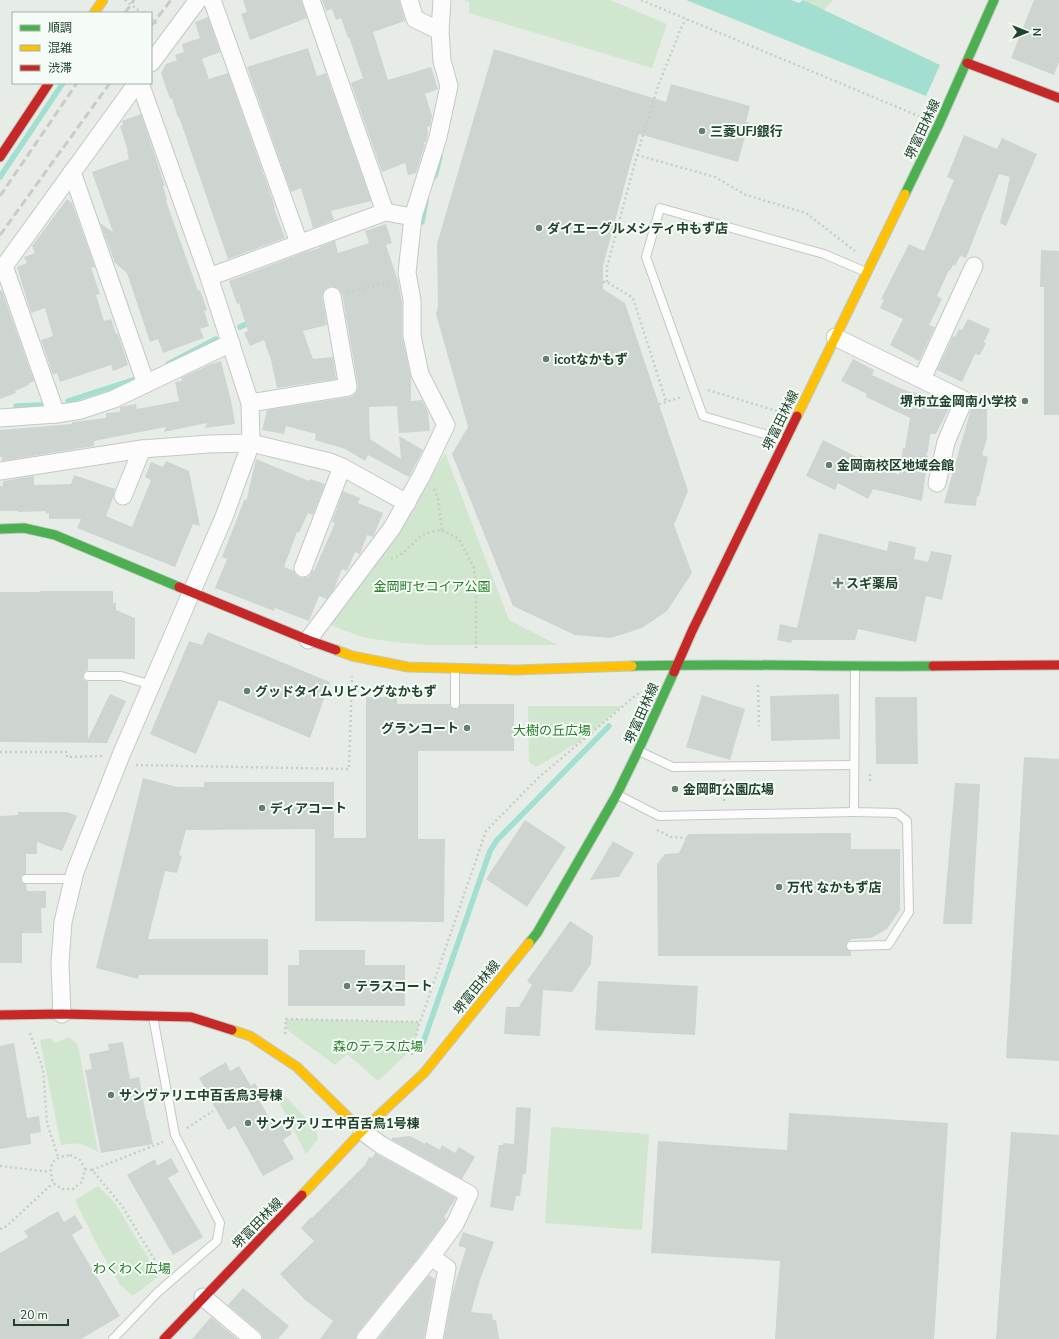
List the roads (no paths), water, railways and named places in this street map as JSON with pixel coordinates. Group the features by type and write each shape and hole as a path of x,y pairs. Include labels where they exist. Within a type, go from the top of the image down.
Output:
{"street":[{"path":"95,12 103,0"},
{"path":"152,62 198,0"},
{"path":"212,0 299,243"},
{"path":"311,0 385,212"},
{"path":"409,0 415,18 440,31"},
{"path":"308,640 392,528 422,475 446,425 420,374 412,336 412,300 406,273 413,218 438,137 448,86 442,60 440,31 442,0"},
{"name":"堺富田林線","path":"164,1339 362,1131 424,1073 537,933 617,794 678,664 695,624 939,124 994,0"},
{"path":"967,63 1059,98"},
{"path":"0,157 48,84"},
{"path":"56,414 2,269 137,84"},
{"path":"62,1014 60,963 63,922 75,872 127,760 152,685 224,517 251,443 250,403 209,277 138,84"},
{"path":"72,172 146,384"},
{"path":"209,277 385,212 413,218"},
{"path":"922,379 974,266"},
{"path":"250,403 348,387 332,296"},
{"path":"835,337 964,400 946,442 937,483"},
{"path":"0,418 56,414 81,410 114,399 231,343"},
{"path":"0,471 142,449 209,444 251,443 330,462 342,467 407,503"},
{"path":"123,496 142,449"},
{"path":"303,568 342,467"},
{"path":"0,529 24,528 55,535 308,640 352,656 408,667 515,670 678,664 855,666 1059,665"},
{"path":"0,1015 62,1014 191,1017 250,1036 297,1067 362,1131 381,1145 469,1194 455,1224 431,1257 365,1339"},
{"path":"431,1257 447,1268 434,1339"},
{"path":"203,1297 254,1339"}],"lane":[{"path":"785,440 703,416 646,257 660,208 824,254 867,272"},
{"path":"854,812 855,666"},
{"path":"455,668 455,704"},
{"path":"88,676 121,676 152,685"},
{"path":"638,751 673,767 854,765"},
{"path":"617,794 659,816 854,812 897,813 907,821 909,912 888,945 851,946"},
{"path":"26,879 73,879"},
{"path":"113,1339 158,1292 217,1241 220,1223 176,1135 152,1017"}],"waterway":[{"path":"0,177 62,84"},
{"path":"435,176 440,157"},
{"path":"422,222 426,201"},
{"path":"240,327 253,321"},
{"path":"168,364 216,339"},
{"path":"68,401 136,379"},
{"path":"16,406 42,405"},
{"path":"423,1043 490,851 497,840 609,726"}],"railway":[{"path":"126,12 134,0"},
{"path":"152,25 171,0"},
{"path":"0,196 76,84"},
{"path":"0,235 109,84"}],"place":[{"name":"三菱UFJ銀行","path":"702,131"},
{"name":"ダイエーグルメシティ中もず店","path":"539,228"},
{"name":"icotなかもず","path":"546,359"},
{"name":"堺市立金岡南小学校","path":"1025,401"},
{"name":"金岡南校区地域会館","path":"829,465"},
{"name":"スギ薬局","path":"838,583"},
{"name":"グッドタイムリビングなかもず","path":"247,691"},
{"name":"グランコート","path":"467,728"},
{"name":"金岡町公園広場","path":"675,789"},
{"name":"ディアコート","path":"262,808"},
{"name":"万代 なかもず店","path":"779,887"},
{"name":"テラスコート","path":"347,986"},
{"name":"サンヴァリエ中百舌鳥3号棟","path":"111,1095"},
{"name":"サンヴァリエ中百舌鳥1号棟","path":"248,1123"}],"park label":[{"name":"金岡町セコイア公園","path":"432,586"},
{"name":"大樹の丘広場","path":"552,730"},
{"name":"森のテラス広場","path":"378,1046"},
{"name":"わくわく広場","path":"132,1268"}]}
